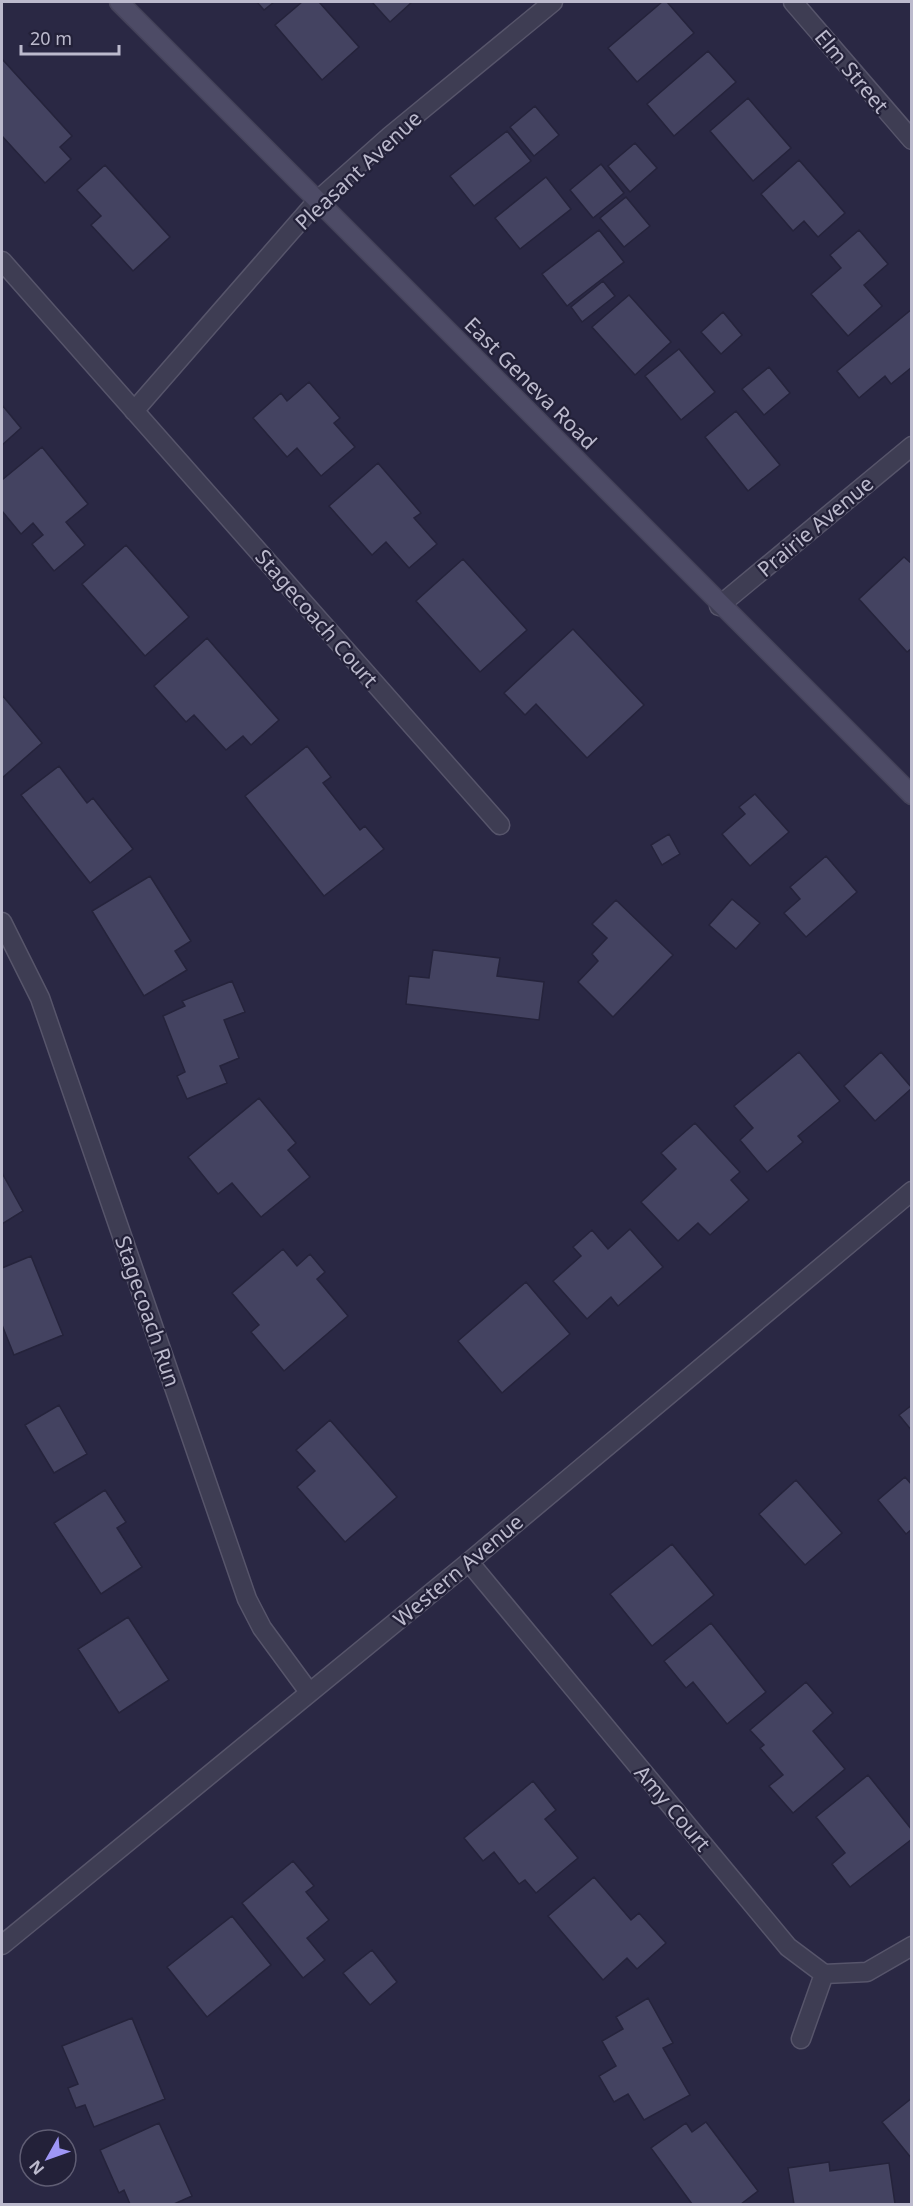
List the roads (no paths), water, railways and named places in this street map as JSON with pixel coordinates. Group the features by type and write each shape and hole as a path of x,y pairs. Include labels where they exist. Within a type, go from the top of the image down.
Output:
{"main road":[{"name":"East Geneva Road","path":"119,2 720,606 912,795"}],"street":[{"name":"Pleasant Avenue","path":"134,411 318,200 390,136 553,2"},
{"name":"Elm Street","path":"794,2 912,140"},
{"path":"2,261 134,411"},
{"name":"Stagecoach Court","path":"134,411 500,825"},
{"name":"Prairie Avenue","path":"720,606 912,446"},
{"name":"Stagecoach Run","path":"2,922 40,998 247,1599 262,1628 309,1692"},
{"name":"Western Avenue","path":"2,1945 469,1562 912,1191"},
{"name":"Amy Court","path":"469,1562 788,1947 824,1974"},
{"path":"801,2039 824,1974 867,1972 912,1946"}]}
